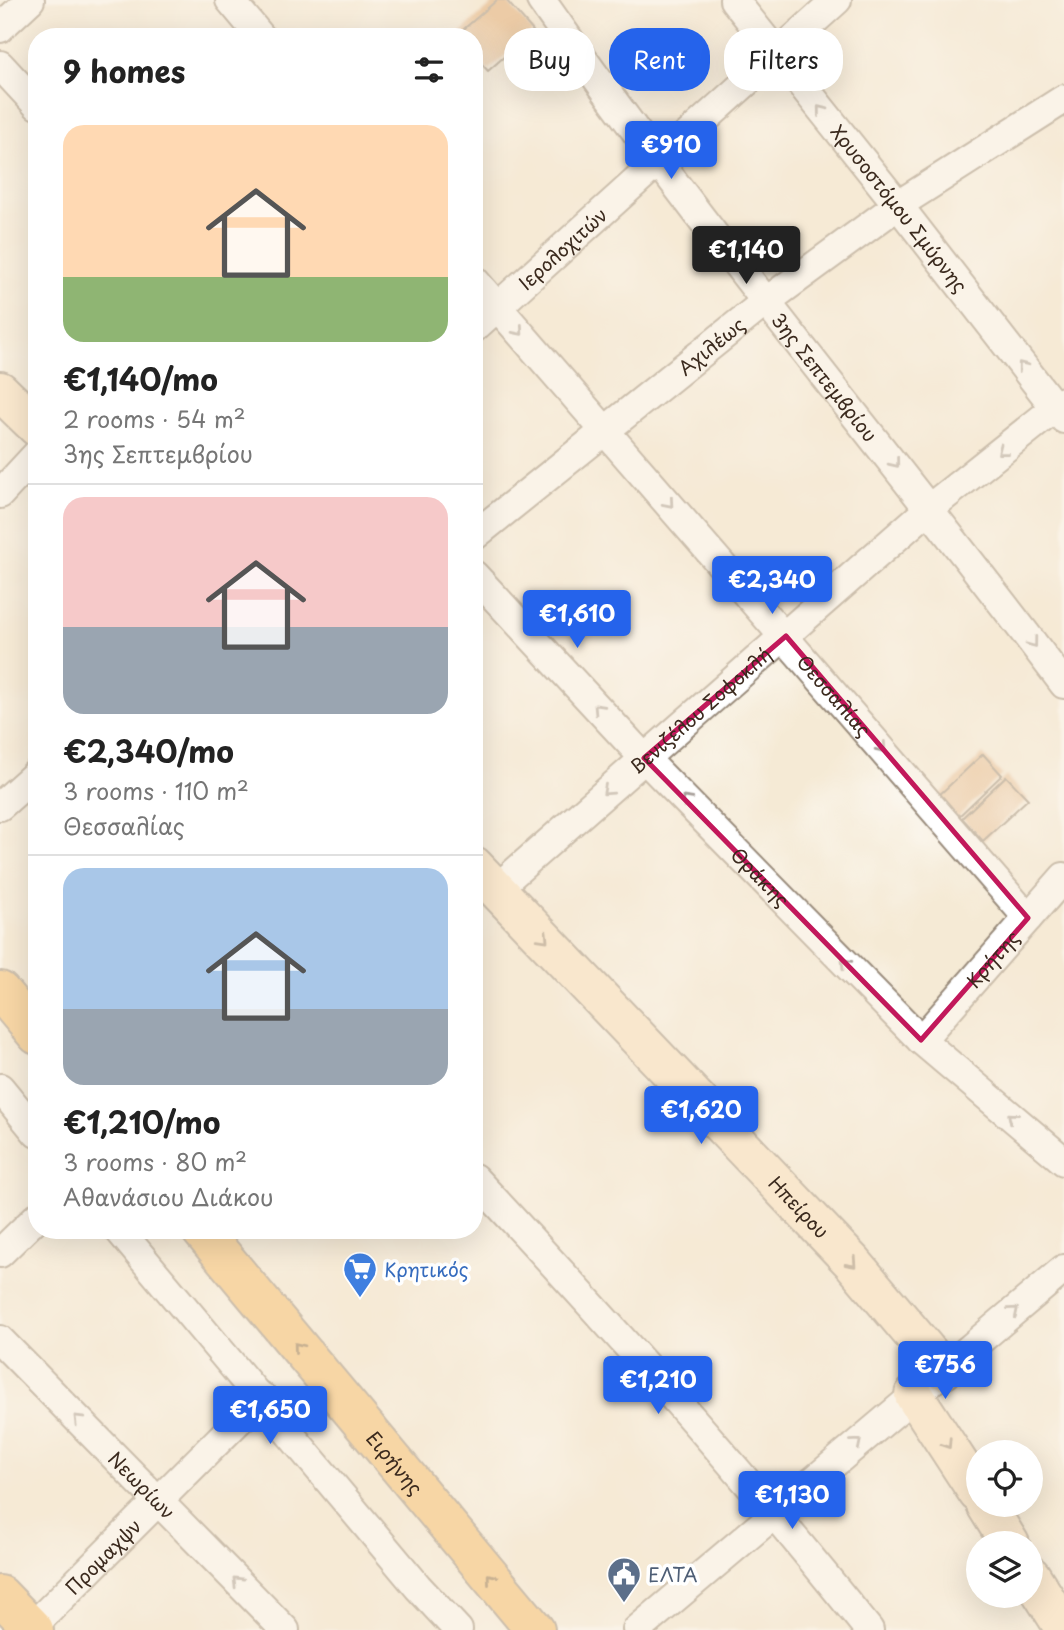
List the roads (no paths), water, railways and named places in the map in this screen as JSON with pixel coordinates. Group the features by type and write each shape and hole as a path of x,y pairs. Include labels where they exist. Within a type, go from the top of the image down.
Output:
{"main road":[{"path":"0,991 28,1024"},
{"name":"Ειρήνης","path":"209,1239 535,1630"},
{"path":"0,1595 33,1629"}],"street":[{"path":"0,28 30,0"},
{"path":"230,0 253,28"},
{"name":"3ης Σεπτεμβρίου","path":"541,0 764,303 931,507 1064,684"},
{"name":"Χρυσοστόμου Σμύρνης","path":"734,0 755,28"},
{"name":"Ιερολοχιτών","path":"806,28 837,0"},
{"path":"0,65 28,95"},
{"name":"Ιερολοχιτών","path":"483,320 735,91"},
{"name":"Χρυσοστόμου Σμύρνης","path":"805,91 1061,410"},
{"name":"Αχιλέως","path":"483,529 764,303 898,205 1064,99"},
{"name":"Θεσσαλίας","path":"483,290 1028,918"},
{"path":"0,391 28,418"},
{"name":"Βενιζέλου Σοφοκλή","path":"486,877 644,758 931,507 1061,410"},
{"path":"0,494 28,464"},
{"name":"Θράκης","path":"483,585 644,758 921,1040 1064,1161"},
{"path":"0,806 28,781"},
{"name":"Ηπείρου","path":"486,877 853,1263 943,1370"},
{"name":"Κρήτης","path":"921,1040 1064,877"},
{"path":"0,1088 28,1122"},
{"path":"483,1188 650,1370 776,1513 869,1630"},
{"path":"0,1253 28,1226"},
{"path":"127,1239 418,1587 458,1630"},
{"path":"642,1628 1064,1269"},
{"name":"Νεωρίων","path":"0,1340 285,1630"},
{"path":"915,1395 966,1474"},
{"name":"Προμαχψν","path":"33,1629 262,1398"},
{"path":"1043,1595 1064,1628"}],"place":[{"name":"Κρητικός","path":"360,1299"},
{"name":"ΕΛΤΑ","path":"624,1604"}]}
